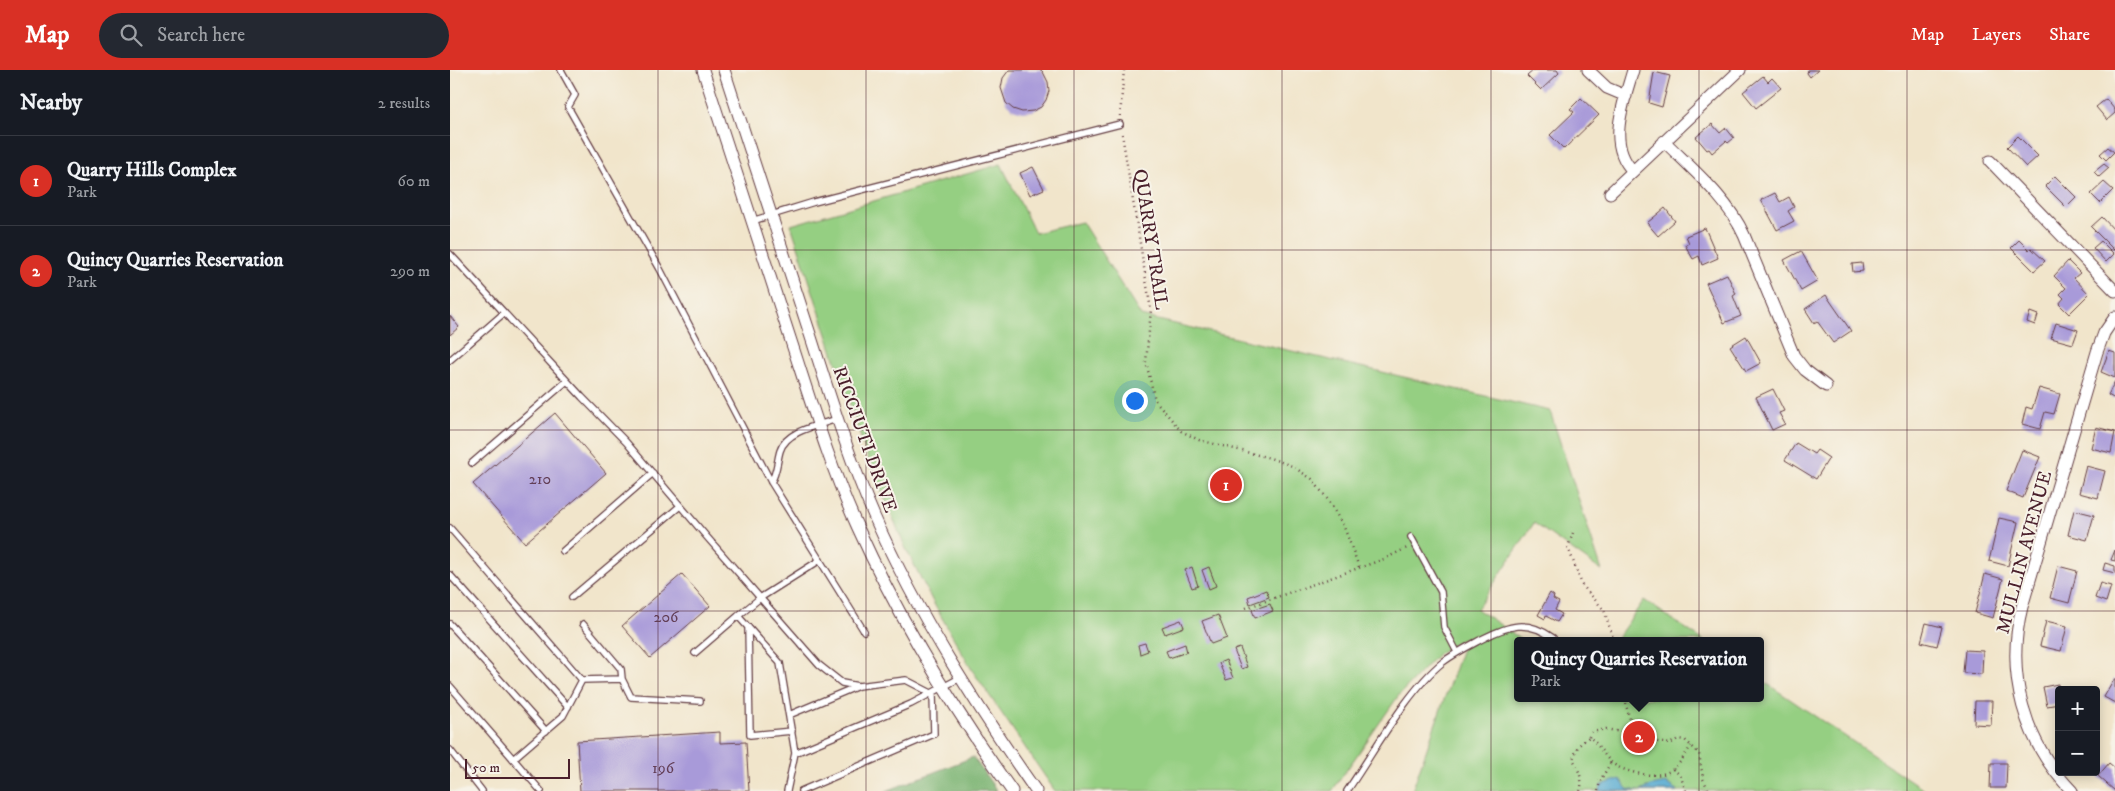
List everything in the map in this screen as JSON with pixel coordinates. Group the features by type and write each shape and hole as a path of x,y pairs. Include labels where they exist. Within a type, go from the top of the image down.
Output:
{"street":[{"name":"RICCIUTI DRIVE","path":"703,70 819,426 846,501 867,548 938,691 1012,791"},
{"name":"RICCIUTI DRIVE","path":"724,70 838,419 867,500 887,545 921,611 960,678 1036,791"},
{"path":"1588,70 1607,88 1626,96"},
{"path":"1633,70 1619,130 1618,145 1623,159 1633,171"},
{"path":"1610,194 1740,70"},
{"path":"1664,141 1724,203 1735,218 1744,235 1794,356 1805,370 1826,386"},
{"path":"1990,161 2115,291"},
{"name":"MULLIN AVENUE","path":"2072,791 2044,755 2029,725 2017,681 2016,644 2022,607 2097,352 2104,333 2115,316"}],"lane":[{"path":"561,70 575,95 568,106 660,269 771,482 864,631"},
{"path":"752,221 814,202 1120,124"},
{"path":"450,254 567,381 618,433 819,665 842,683 858,686"},
{"path":"450,360 504,313"},
{"path":"472,463 567,381"},
{"path":"771,482 780,450 786,441 798,433 838,419"},
{"path":"563,552 653,473"},
{"path":"572,597 680,506"},
{"path":"450,528 582,680"},
{"path":"1411,537 1441,592 1444,627 1457,652"},
{"path":"695,653 760,598 820,560"},
{"path":"450,575 568,707"},
{"path":"738,616 780,664 795,753 787,791"},
{"path":"450,624 546,731"},
{"path":"583,624 622,669 622,679 631,697 700,701"},
{"path":"1347,791 1414,692 1436,668 1457,652 1501,629 1514,626 1535,627 1551,637"},
{"path":"748,627 750,735 792,732"},
{"path":"795,753 938,691 960,678"},
{"path":"582,680 622,679"},
{"path":"513,759 562,716 582,680"},
{"path":"789,715 858,686 906,680 938,691"},
{"path":"450,686 541,791"},
{"path":"800,791 934,734 938,691"},
{"path":"450,750 482,791"}],"path":[{"name":"QUARRY TRAIL","path":"1124,70 1120,124 1151,310 1146,362 1155,400 1181,431 1199,440 1270,458 1292,466 1312,479 1328,500 1344,528 1359,567"},
{"path":"1573,533 1568,547 1582,585 1604,610 1613,637"},
{"path":"1246,608 1390,557 1415,544"},
{"path":"1626,702 1633,731"},
{"path":"1580,791 1582,786 1580,775 1573,759 1578,746 1592,732 1606,729 1620,732 1637,730 1658,742 1670,744 1678,739 1684,740 1699,752 1703,779 1709,791"},
{"path":"1588,737 1597,743 1611,762 1635,774 1667,773 1673,769 1691,746"},
{"path":"1598,791 1600,781 1611,762"},
{"path":"1673,769 1680,776 1686,791"}],"green space":[{"path":"1001,164 1035,233 1082,222 1141,316 1550,411 1602,571 1534,523 1477,609 1518,637 1514,637 1514,702 1764,702 1764,682 1926,791 1412,791 1466,637 1439,653 1399,695 1332,791 1055,791 972,670 934,604 905,547 867,456 791,225"},
{"path":"1644,600 1698,637 1618,637"},
{"path":"973,757 997,791 886,791"}],"water":[{"path":"1620,779 1627,789 1638,791 1600,791 1601,785"},
{"path":"1666,783 1678,791 1640,791 1651,786"}],"building":[{"path":"1009,70 1041,70 1043,72 1048,82 1049,91 1041,107 1033,111 1022,112 1013,109 1006,103 1001,88 1003,78"},
{"path":"1534,70 1557,70 1559,73 1541,90 1527,76"},
{"path":"1808,70 1818,70 1810,77 1807,73"},
{"path":"1654,72 1670,76 1662,107 1649,103"},
{"path":"1763,76 1768,82 1772,78 1781,88 1756,108 1743,92"},
{"path":"1581,98 1599,115 1564,149 1550,135 1574,112 1570,109"},
{"path":"2106,99 2115,110 2115,113 2107,120 2096,107"},
{"path":"1712,124 1720,133 1726,128 1734,138 1728,143 1726,141 1712,153 1696,137"},
{"path":"2018,136 2038,156 2026,167 2007,147"},
{"path":"2108,147 2114,152 2106,160 2100,154"},
{"path":"2104,164 2109,168 2099,177 2094,172"},
{"path":"1033,167 1044,189 1030,195 1020,173"},
{"path":"2055,176 2076,197 2066,207 2045,186"},
{"path":"2104,182 2113,190 2100,203 2091,194"},
{"path":"1775,193 1780,202 1789,197 1794,207 1788,211 1794,221 1777,230 1761,200"},
{"path":"1665,208 1675,221 1658,236 1647,223"},
{"path":"2102,217 2115,231 2115,251 2091,227"},
{"path":"1705,228 1718,258 1702,265 1699,256 1693,259 1685,245 1689,243 1686,236"},
{"path":"2019,240 2045,261 2034,271 2011,248"},
{"path":"2101,241 2114,254 2106,262 2093,248"},
{"path":"1801,251 1818,281 1801,291 1784,260"},
{"path":"2068,261 2080,273 2074,278 2089,294 2069,314 2059,304 2064,298 2060,294 2066,288 2054,276"},
{"path":"1862,263 1863,271 1853,272 1852,264"},
{"path":"1727,274 1736,294 1733,296 1741,316 1724,323 1706,283"},
{"path":"1826,295 1851,331 1833,343 1817,321 1814,323 1805,309"},
{"path":"2030,312 2038,315 2035,325 2027,322"},
{"path":"450,316 459,327 450,335"},
{"path":"2056,323 2078,330 2073,344 2051,338"},
{"path":"1746,336 1761,363 1746,371 1730,346"},
{"path":"2109,351 2115,353 2115,378 2101,372"},
{"path":"2115,381 2115,399 2108,395"},
{"path":"2039,388 2060,394 2054,414 2045,412 2040,429 2022,424 2026,407 2032,409"},
{"path":"1773,389 1784,411 1779,413 1785,424 1772,430 1756,397"},
{"path":"555,413 606,473 525,543 473,484"},
{"path":"2096,427 2115,432 2111,453 2091,448"},
{"path":"1796,443 1814,454 1817,450 1829,458 1816,479 1785,460"},
{"path":"2022,450 2040,457 2023,498 2006,491"},
{"path":"2086,466 2105,471 2098,498 2079,493"},
{"path":"2074,510 2094,515 2087,540 2068,535"},
{"path":"1999,518 2018,522 2008,566 1989,561"},
{"path":"2115,550 2115,561 2111,560"},
{"path":"2105,563 2115,566 2115,573 2103,570"},
{"path":"2058,566 2077,571 2069,603 2050,598"},
{"path":"1192,567 1198,586 1192,588 1185,570"},
{"path":"1209,567 1216,586 1209,589 1202,570"},
{"path":"682,574 710,606 650,658 622,626"},
{"path":"1985,574 2003,579 1993,618 1975,613"},
{"path":"2100,583 2111,586 2106,602 2095,598"},
{"path":"1266,590 1269,597 1250,604 1248,597"},
{"path":"1550,593 1554,596 1553,599 1559,602 1555,610 1562,614 1557,622 1546,616 1545,619 1538,615"},
{"path":"1270,604 1273,611 1255,618 1252,610"},
{"path":"1218,615 1227,638 1211,644 1202,621"},
{"path":"1181,620 1184,627 1165,634 1162,627"},
{"path":"2046,621 2067,626 2061,651 2040,646"},
{"path":"1926,623 1942,627 1937,646 1921,642"},
{"path":"1145,643 1148,651 1140,654 1138,645"},
{"path":"1185,644 1187,652 1169,658 1166,651"},
{"path":"1240,648 1247,667 1241,669 1234,650"},
{"path":"1965,650 1983,651 1982,674 1963,673"},
{"path":"1226,660 1233,678 1226,680 1219,663"},
{"path":"2115,678 2115,703 2104,697"},
{"path":"2058,684 2058,686 2055,686 2055,705 2047,706 2043,687"},
{"path":"1975,701 1992,701 1991,725 1974,724"},
{"path":"720,732 720,743 746,742 749,791 580,791 577,741"},
{"path":"1991,763 2007,763 2006,788 1990,788"},
{"path":"2109,763 2115,768 2115,791 2098,776 2100,776"}],"place":[{"name":"Quarry Hills Complex","path":"1226,485"},
{"name":"Quincy Quarries Reservation","path":"1639,737"}]}
